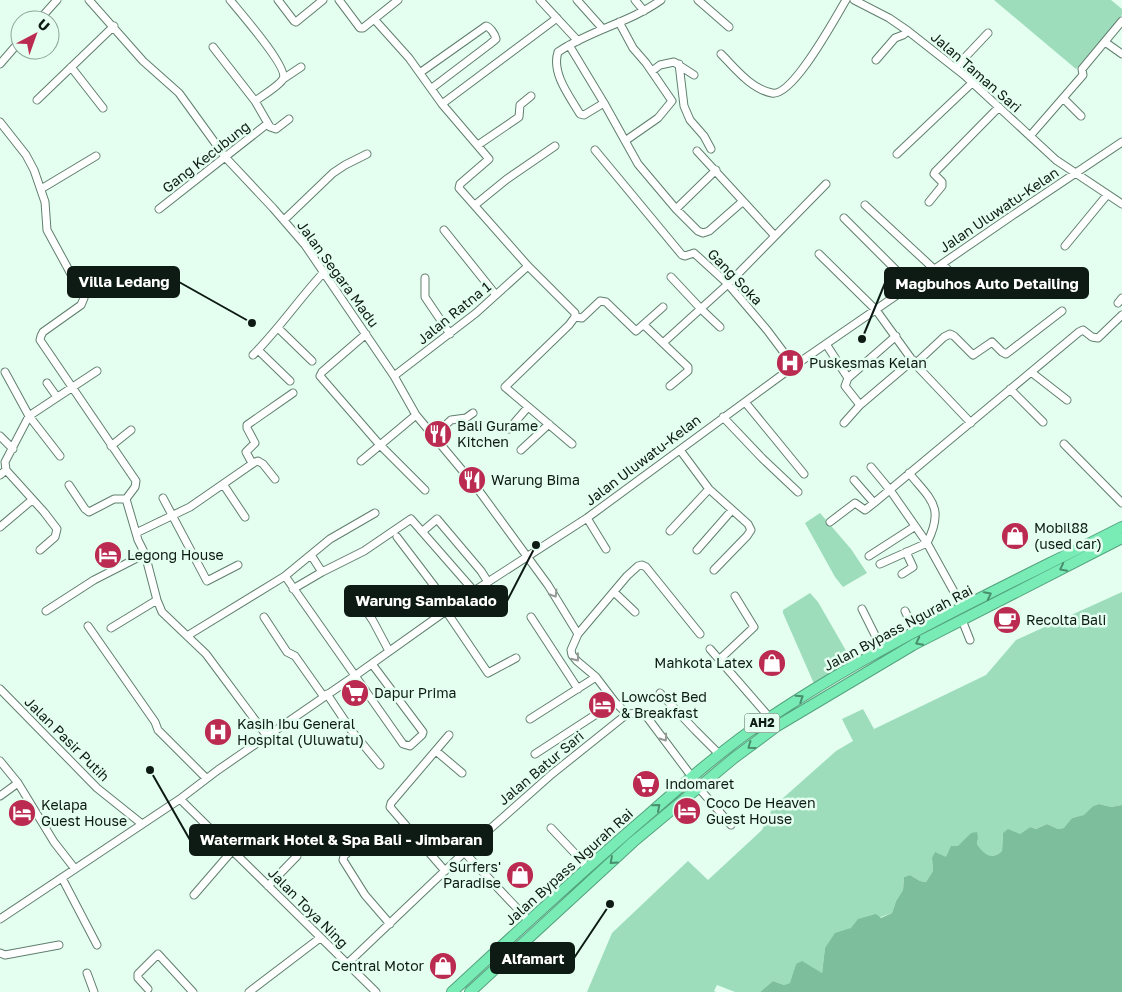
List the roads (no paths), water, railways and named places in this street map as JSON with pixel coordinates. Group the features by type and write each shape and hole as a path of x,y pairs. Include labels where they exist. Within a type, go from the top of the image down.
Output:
{"highway":[{"name":"Jalan Bypass Ngurah Rai","path":"452,992 529,920 692,777 770,718 882,649 1122,527"},
{"name":"Jalan Bypass Ngurah Rai","path":"470,992 633,842 734,758 778,726 913,645 1122,538"}],"street":[{"path":"48,10 57,0"},
{"name":"Jalan Segara Madu","path":"89,0 143,61 179,93 226,158 284,220 305,246 394,376 416,415 477,488 526,557"},
{"path":"230,0 278,63 284,74 283,79"},
{"path":"278,0 296,22 323,0"},
{"path":"339,0 360,28 363,28 398,0"},
{"path":"540,0 578,41"},
{"path":"577,0 602,28"},
{"path":"634,0 644,11"},
{"path":"604,103 584,116 579,112 561,80 558,68 558,52 602,28 644,11 661,0"},
{"path":"698,0 729,28"},
{"path":"721,54 748,80 774,94 781,92 800,73 846,0"},
{"name":"Jalan Taman Sari","path":"854,0 889,18 908,31 955,68 1056,160 1075,173"},
{"path":"442,104 557,18"},
{"path":"374,19 421,72 442,104 489,159 458,187 528,266 573,311 575,318"},
{"path":"1030,136 1083,76 1082,69 1122,21"},
{"path":"619,22 633,48 652,71 672,103 658,118 625,141"},
{"path":"37,100 114,26"},
{"path":"421,72 486,26 496,36 496,39 490,44 432,88"},
{"path":"876,60 895,38 908,31"},
{"path":"955,68 988,33"},
{"path":"1105,42 1122,54"},
{"path":"569,45 644,172 699,232 705,233 709,231 742,202"},
{"path":"213,47 255,101 267,124 276,129 289,119"},
{"path":"0,64 10,52"},
{"path":"652,71 669,62 679,64 694,75"},
{"path":"679,64 684,106 690,120 704,136 711,149"},
{"path":"70,67 104,108"},
{"path":"255,101 301,67"},
{"path":"897,154 972,83"},
{"path":"478,145 519,116 519,106 531,96"},
{"path":"1063,98 1081,116"},
{"path":"929,202 942,186 942,182 934,173 999,108"},
{"path":"0,122 26,155 34,170 46,206 45,225 84,300 82,306 43,332 40,338 136,482 135,487 126,499"},
{"name":"Gang Kecubung","path":"159,209 267,124"},
{"path":"1075,173 1122,142"},
{"path":"475,205 507,179 556,146"},
{"name":"Gang Soka","path":"595,150 682,255 686,256 694,252 728,284 767,330 794,366"},
{"path":"697,151 775,236"},
{"path":"284,220 333,174 345,165 367,154"},
{"path":"41,189 96,156"},
{"path":"676,209 716,170"},
{"name":"Jalan Uluwatu-Kelan","path":"0,919 180,799 206,778 474,591 587,518 794,366 1075,173 1122,204"},
{"path":"664,342 728,284 826,184"},
{"path":"1065,246 1107,195"},
{"path":"865,205 934,269"},
{"path":"844,218 911,285"},
{"path":"444,230 496,295"},
{"path":"819,254 876,310 914,362 971,423"},
{"path":"942,264 955,278 976,288 999,295 1010,293"},
{"name":"Jalan Ratna 1","path":"394,376 450,334 528,266"},
{"path":"290,381 255,353 324,272"},
{"path":"671,277 701,310 720,327"},
{"path":"425,278 424,297 450,334"},
{"path":"572,444 506,389 506,386 575,318 582,318 600,301 606,302 635,330 638,330 663,308"},
{"path":"844,423 860,405 944,337 950,334 954,336 973,355 992,342 1006,354 1062,311"},
{"path":"830,522 855,503 865,510 1079,332 1082,330 1098,338 1122,315"},
{"path":"644,325 664,342 688,369 670,386"},
{"path":"278,328 312,362"},
{"path":"366,334 322,372 320,376 379,444 425,490"},
{"path":"860,405 845,386 848,378 896,336"},
{"path":"826,344 848,378"},
{"path":"40,550 55,537 57,529 32,500 3,472 5,462 29,416 97,371"},
{"path":"5,372 29,416 60,456"},
{"path":"1031,372 1067,400"},
{"path":"47,383 57,397"},
{"path":"1010,389 1043,422"},
{"path":"252,463 246,452 255,443 247,428 247,424 293,393"},
{"path":"745,402 804,474"},
{"path":"509,429 528,407"},
{"path":"434,436 451,420 466,418 473,413"},
{"path":"361,461 416,415"},
{"path":"723,417 798,492"},
{"path":"520,450 549,424"},
{"path":"111,446 131,430"},
{"path":"0,436 13,449"},
{"path":"1064,444 1122,503"},
{"path":"680,450 709,489 748,524 751,532 714,570"},
{"path":"136,533 190,507 252,463 260,462 275,479"},
{"path":"871,467 890,490 927,543 963,608"},
{"path":"880,564 927,543 935,522 935,508 909,473"},
{"path":"854,480 874,503"},
{"path":"223,484 245,517"},
{"path":"69,485 89,512 114,499 126,499"},
{"path":"670,531 709,489"},
{"path":"163,498 207,581 238,565"},
{"path":"126,499 136,533 145,554 157,600 164,614 211,659 267,736"},
{"path":"0,527 32,500"},
{"path":"697,550 732,510"},
{"path":"187,636 285,576 335,536 375,513"},
{"path":"587,518 606,549"},
{"path":"293,589 364,551 410,519 474,591"},
{"path":"422,531 437,519 488,582"},
{"path":"869,556 914,526"},
{"path":"396,537 449,610 487,672 490,673 516,658"},
{"path":"902,574 913,567 906,552"},
{"path":"46,611 94,580 145,554"},
{"path":"311,555 322,572"},
{"path":"526,557 551,589 578,634"},
{"path":"692,777 648,717 640,713 627,714 614,702 596,677 577,661 572,655 571,647 578,634 614,592 638,566 644,565 700,634"},
{"path":"285,576 403,744 407,746 412,745 423,732 372,664"},
{"path":"614,592 635,612"},
{"path":"720,659 754,627 735,596"},
{"path":"358,598 389,651"},
{"path":"111,628 157,600"},
{"path":"862,609 882,649"},
{"path":"905,611 915,632"},
{"path":"264,617 287,652 295,656 380,765"},
{"path":"531,617 578,689"},
{"path":"962,620 970,640"},
{"path":"88,626 155,722 158,730 206,778"},
{"path":"710,649 770,718"},
{"path":"530,719 596,677"},
{"name":"Jalan Pasir Putih","path":"0,689 3,697 97,788 142,824"},
{"path":"660,693 720,754"},
{"path":"535,754 614,702"},
{"name":"Jalan Batur Sari","path":"347,964 464,852 552,774 627,714"},
{"path":"445,871 390,807 391,803 449,735"},
{"path":"436,750 462,773"},
{"path":"0,761 18,783 45,829 75,870"},
{"path":"0,796 18,783"},
{"path":"698,787 731,825"},
{"name":"Jalan Toya Ning","path":"180,799 376,992"},
{"path":"551,828 583,862 586,870"},
{"path":"366,836 344,856 343,860 366,895 390,924"},
{"path":"194,895 232,851"},
{"path":"464,852 529,920"},
{"path":"268,886 298,856"},
{"path":"62,878 98,945"},
{"path":"249,992 320,938"},
{"path":"0,953 5,955 59,945"},
{"path":"148,989 138,978 138,974 158,954 192,992"},
{"path":"87,973 94,992"}],"place":[{"name":"Villa Ledang","path":"252,323"},
{"name":"Magbuhos Auto Detailing","path":"862,339"},
{"name":"Puskesmas Kelan","path":"790,363"},
{"name":"Bali Gurame Kitchen","path":"438,434"},
{"name":"Warung Bima","path":"472,480"},
{"name":"Mobil88 (used car)","path":"1015,536"},
{"name":"Warung Sambalado","path":"536,545"},
{"name":"Legong House","path":"108,555"},
{"name":"Recolta Bali","path":"1007,620"},
{"name":"Mahkota Latex","path":"772,663"},
{"name":"Dapur Prima","path":"355,693"},
{"name":"Lowcost Bed & Breakfast","path":"602,705"},
{"name":"Kasih Ibu General Hospital (Uluwatu)","path":"218,732"},
{"name":"Watermark Hotel & Spa Bali - Jimbaran","path":"150,770"},
{"name":"Indomaret","path":"646,784"},
{"name":"Coco De Heaven Guest House","path":"687,811"},
{"name":"Kelapa Guest House","path":"22,813"},
{"name":"Surfers' Paradise","path":"520,875"},
{"name":"Alfamart","path":"610,904"},
{"name":"Central Motor","path":"443,966"}]}
